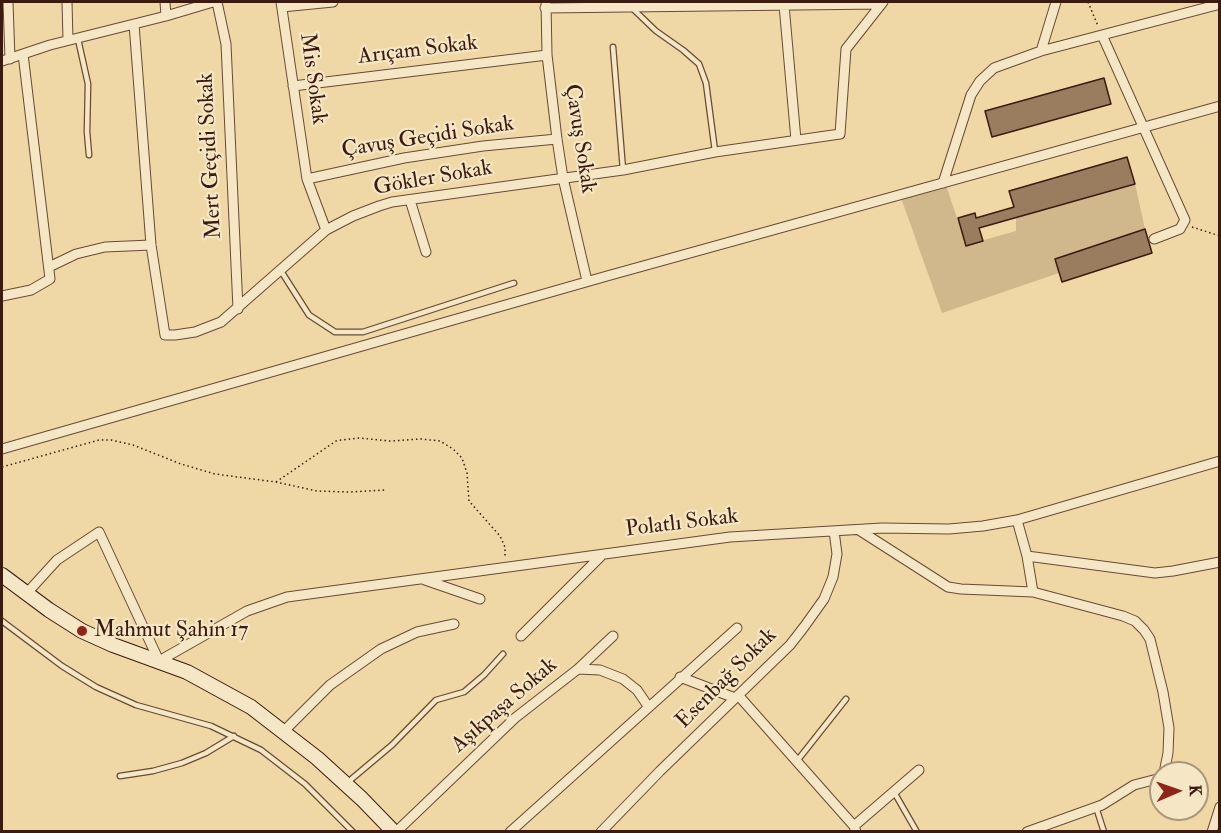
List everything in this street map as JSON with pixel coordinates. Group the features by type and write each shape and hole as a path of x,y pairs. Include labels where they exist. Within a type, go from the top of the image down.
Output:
{"street":[{"path":"8,2 6,60 73,39 215,2"},
{"path":"67,2 73,39"},
{"path":"165,2 166,16"},
{"name":"Mert Geçidi Sokak","path":"215,2 226,44 238,309"},
{"path":"282,4 333,2"},
{"path":"1041,51 1056,2"},
{"path":"545,5 631,7 882,3"},
{"name":"Gökler Sokak","path":"134,24 151,245 165,335 204,330 221,322 326,230 366,211 392,202 623,170 715,152 840,134 846,49 882,3"},
{"name":"Mis Sokak","path":"282,4 307,179 326,230"},
{"path":"943,183 971,95 986,74 1002,64 1041,51 1220,4"},
{"name":"Çavuş Sokak","path":"545,5 547,55 557,139 563,178 587,281"},
{"path":"784,5 796,140"},
{"path":"1102,35 1185,220 1184,225 1178,231 1154,239"},
{"path":"2,296 23,293 50,279 23,54"},
{"name":"Arıçam Sokak","path":"293,86 547,55"},
{"path":"2,448 587,281 1220,106"},
{"name":"Çavuş Geçidi Sokak","path":"307,179 404,158 473,147 557,139"},
{"path":"410,200 426,252"},
{"path":"49,267 90,250 121,245 151,245"},
{"name":"Polatlı Sokak","path":"159,661 248,611 274,600 300,595 730,537 899,527 966,528 1017,520 1220,461"},
{"path":"1017,520 1034,592"},
{"path":"859,530 948,587 1034,592 1123,615 1135,621 1144,630 1153,648 1167,719 1169,740 1166,761"},
{"name":"Esenbağ Sokak","path":"602,831 790,645 824,599 836,566 834,531"},
{"path":"26,594 57,560 99,532 159,661"},
{"path":"521,636 602,555"},
{"path":"1027,556 1155,573 1173,572 1220,562"},
{"path":"2,575 26,594 97,639 196,676 229,693 284,730 346,783 395,831"},
{"path":"424,579 480,598"},
{"path":"284,730 330,685 373,655 417,632 454,624"},
{"path":"510,831 737,628"},
{"path":"578,669 613,636"},
{"name":"Aşıkpaşa Sokak","path":"395,831 515,718 578,669 600,670 623,679 638,690 648,706"},
{"path":"680,677 736,697 855,829 919,770"},
{"path":"1027,831 1096,807 1134,785 1149,781"},
{"path":"1212,831 1220,807"}],"lane":[{"path":"631,7 656,31 699,64 706,83 715,152"},
{"path":"73,39 88,84 89,154"},
{"path":"613,47 623,170"},
{"path":"281,271 309,315 335,332 363,332 514,283"},
{"path":"2,621 71,671 116,697 145,708 192,719 261,750 291,772 353,831"},
{"path":"346,783 392,745 436,700 464,692 503,654"},
{"path":"797,762 846,699"},
{"path":"120,776 153,771 182,763 206,753 234,736"},
{"path":"894,792 917,831"},
{"path":"1096,807 1104,831"}],"path":[{"path":"1088,2 1102,35"},
{"path":"1184,225 1220,236"},
{"path":"276,482 336,441 358,438 390,441 421,439 440,441 453,449 464,462 470,501 503,541 506,554 503,568"},
{"path":"2,467 99,440 111,440 133,445 204,471 238,478 333,492 385,490"}],"shaded area":[{"path":"945,182 966,245 1016,231 1016,217 1135,184 1145,229 1055,259 1059,273 942,313 900,195"}],"building":[{"path":"1104,78 1111,104 992,137 985,111"},
{"path":"1127,157 1135,184 979,228 983,241 966,246 958,218 975,213 976,218 1014,207 1009,191"},
{"path":"1145,229 1152,253 1062,282 1055,259"}],"place":[{"name":"Mahmut Şahin 17","path":"82,631"}]}
